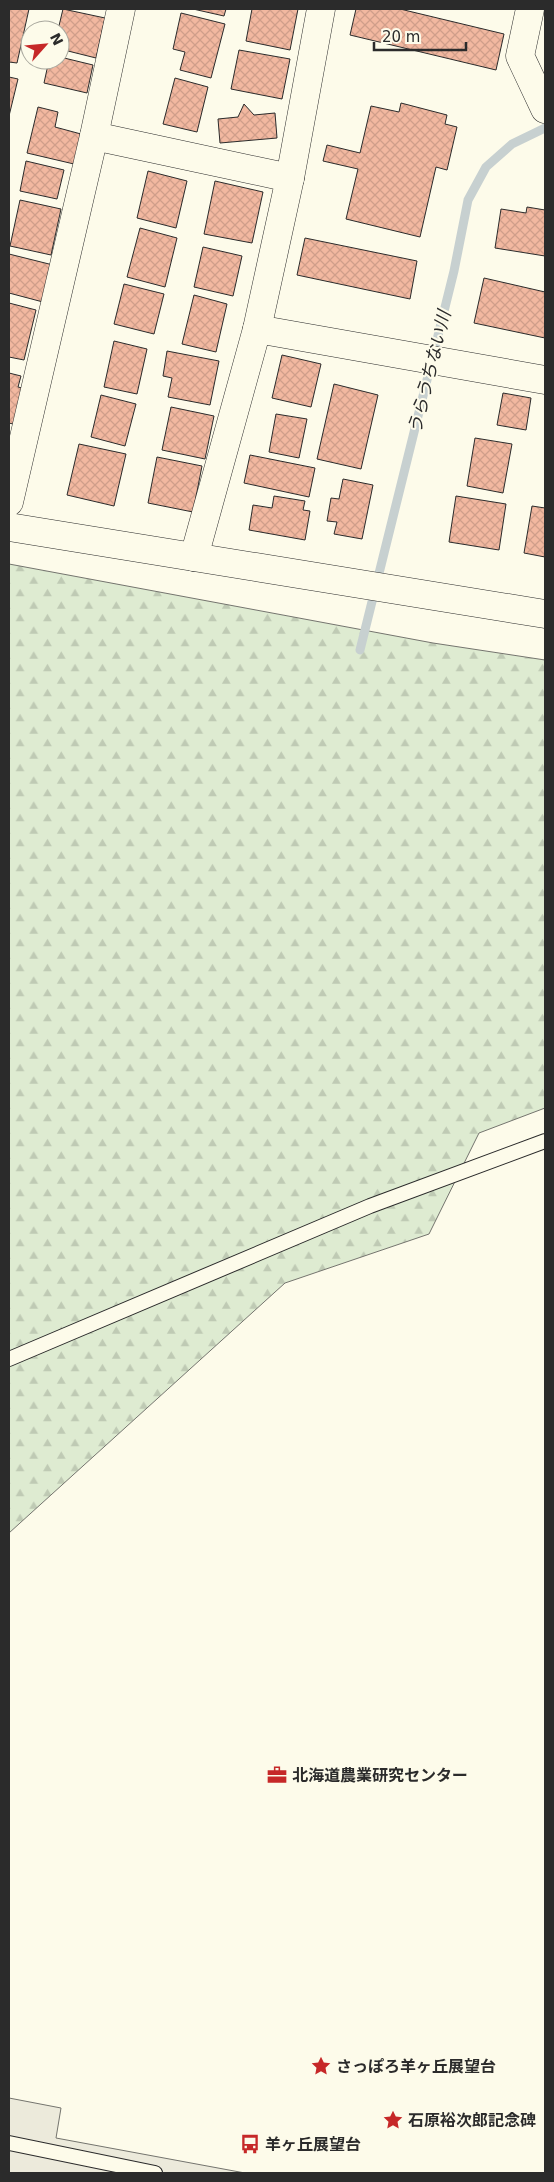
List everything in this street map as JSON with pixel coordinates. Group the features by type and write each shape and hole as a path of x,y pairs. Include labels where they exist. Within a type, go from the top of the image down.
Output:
{"street":[{"path":"9,502 94,136 120,9"},
{"path":"194,558 257,329 290,178 321,9"},
{"path":"530,9 520,56 544,108"},
{"path":"94,136 290,178"},
{"path":"257,329 545,380"},
{"path":"9,527 545,614"}],"lane":[{"path":"9,1360 370,1206 545,1141"},
{"path":"9,2143 155,2173"}],"green space":[{"path":"9,564 433,643 545,660 545,1108 479,1133 429,1234 285,1283 9,1533"}],"shaded area":[{"path":"9,2098 61,2108 56,2138 245,2173 9,2173"}],"building":[{"path":"9,9 29,9 27,20 20,20 20,50 17,63 9,62"},
{"path":"63,9 105,18 96,58 70,52 70,20 60,20"},
{"path":"193,9 226,9 224,16"},
{"path":"252,9 298,9 290,50 246,41"},
{"path":"356,9 400,9 504,34 496,70 350,35"},
{"path":"181,13 225,24 211,78 180,70 185,52 173,49"},
{"path":"239,50 290,59 282,99 231,89"},
{"path":"70,59 93,65 87,93 44,83 47,70 70,70"},
{"path":"9,77 18,79 9,116"},
{"path":"175,78 208,87 197,132 163,124"},
{"path":"401,103 447,115 445,124 457,127 447,170 436,167 420,237 346,219 358,169 323,161 327,145 360,153 371,106 399,112"},
{"path":"244,104 254,115 275,113 277,138 220,143 218,119 238,117"},
{"path":"38,107 58,112 55,127 81,134 74,164 27,153"},
{"path":"26,161 64,170 57,199 20,191"},
{"path":"148,171 187,181 176,228 137,218"},
{"path":"215,181 263,192 252,243 204,234"},
{"path":"20,200 61,209 51,255 10,246"},
{"path":"527,207 545,210 545,256 495,248 501,209 526,213"},
{"path":"140,228 177,238 165,287 127,277"},
{"path":"305,238 417,261 410,299 297,275"},
{"path":"203,247 242,256 233,296 194,287"},
{"path":"9,254 53,265 43,302 9,293"},
{"path":"484,278 545,292 545,338 474,323"},
{"path":"124,284 164,294 154,334 114,324"},
{"path":"194,295 227,304 216,352 182,344"},
{"path":"9,303 36,310 24,360 9,357"},
{"path":"114,341 147,349 137,394 104,387"},
{"path":"167,351 219,361 210,405 168,397 172,378 163,376"},
{"path":"282,355 321,364 311,407 272,398"},
{"path":"9,373 21,376 18,387 26,389 17,425 9,423"},
{"path":"334,384 378,395 361,469 317,459"},
{"path":"503,393 531,398 526,430 497,425"},
{"path":"101,395 136,404 125,446 91,437"},
{"path":"171,407 214,416 205,459 162,450"},
{"path":"276,414 307,419 299,458 269,452"},
{"path":"475,438 512,444 503,493 467,486"},
{"path":"79,444 126,454 114,506 67,495"},
{"path":"250,455 315,468 309,497 244,483"},
{"path":"157,457 202,466 193,512 148,503"},
{"path":"343,479 373,485 362,539 334,534 337,522 327,521 331,498 339,499"},
{"path":"274,496 305,501 303,510 310,511 305,540 249,530 253,505 272,508"},
{"path":"456,496 506,504 499,550 449,542"},
{"path":"532,506 545,508 545,557 524,553"}],"waterway":[{"name":"うらうちない川","path":"360,650 454,271 468,200 486,167 512,144 545,128"}],"place":[{"name":"北海道農業研究センター","path":"277,1775"},
{"name":"さっぽろ羊ヶ丘展望台","path":"321,2066"},
{"name":"石原裕次郎記念碑","path":"393,2120"},
{"name":"羊ヶ丘展望台","path":"250,2144"}]}
